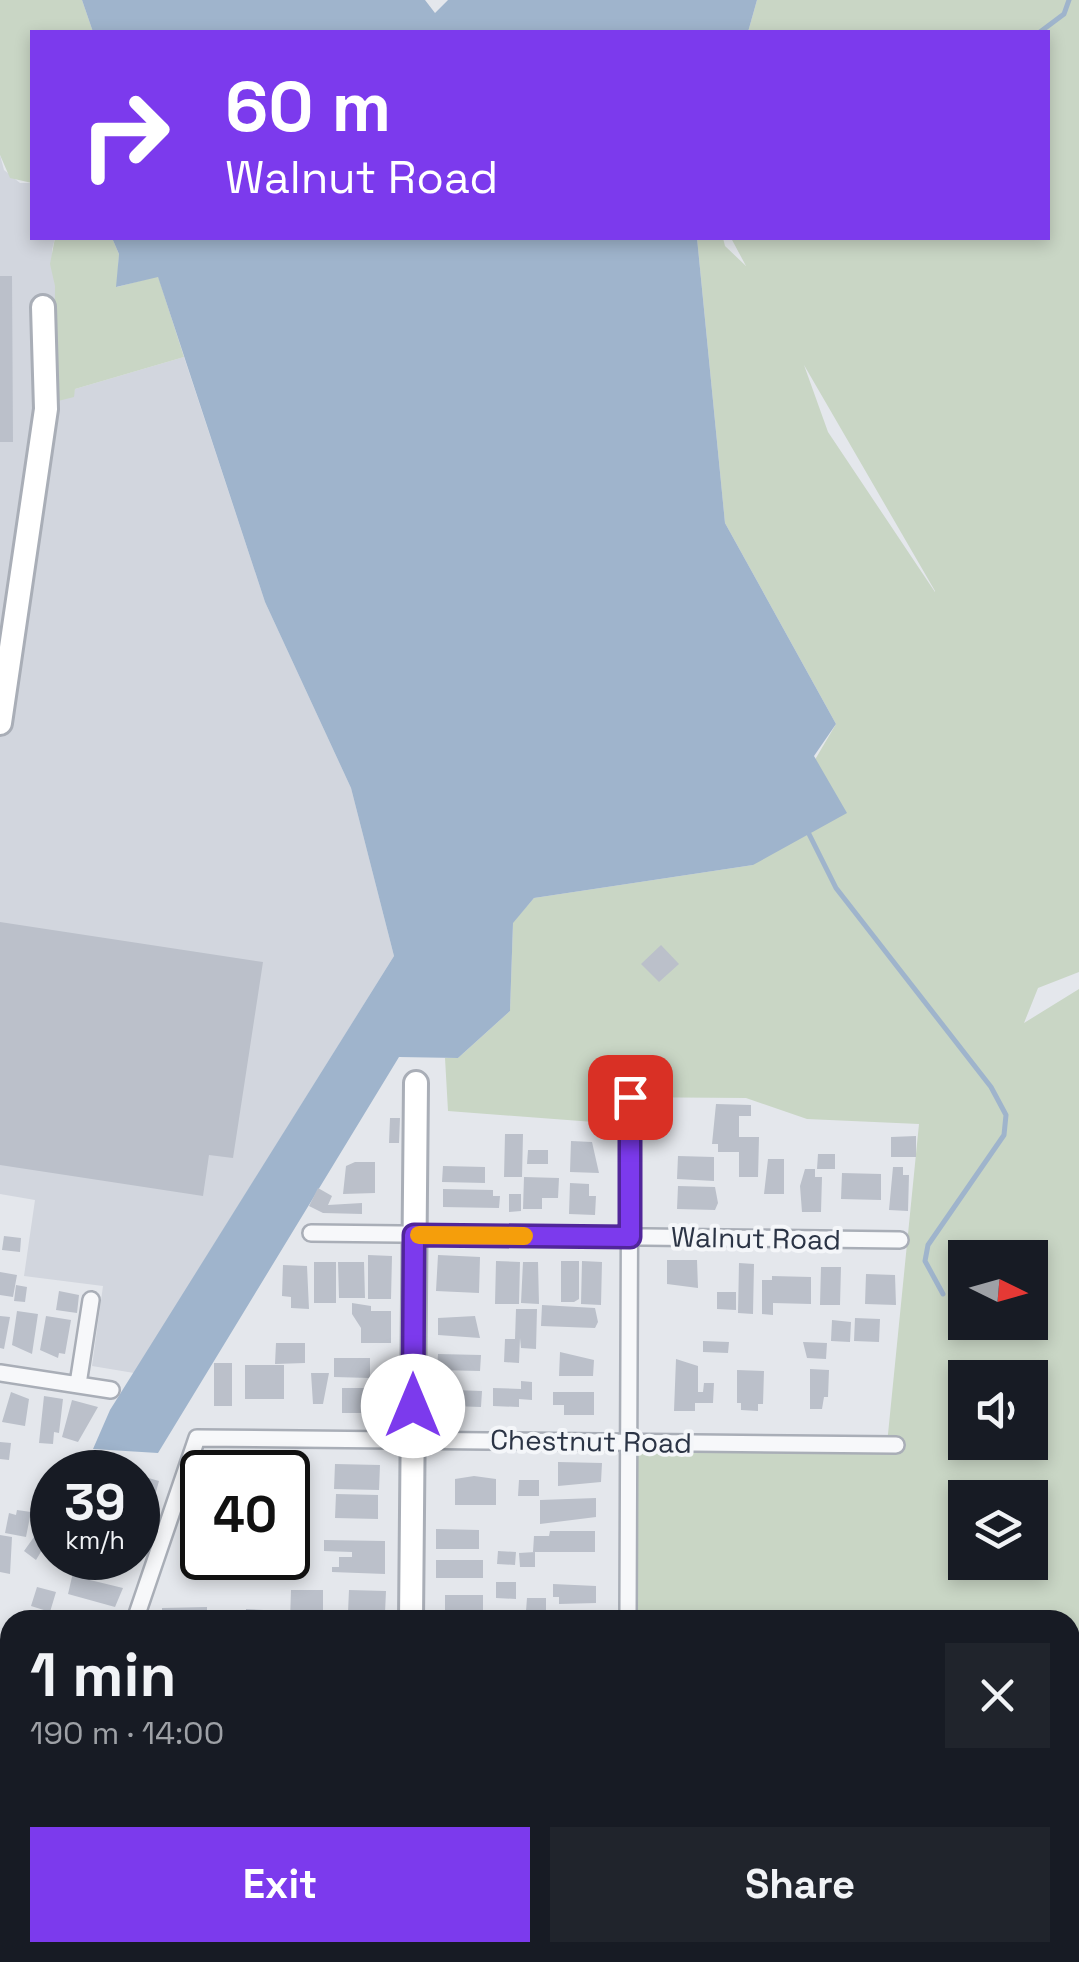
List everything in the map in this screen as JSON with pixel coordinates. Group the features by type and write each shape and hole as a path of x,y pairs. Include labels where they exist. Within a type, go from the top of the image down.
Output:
{"street":[{"path":"0,723 46,409 44,307"},
{"path":"411,1610 416,1083"},
{"path":"628,1610 630,1097"},
{"name":"Walnut Road","path":"311,1233 900,1240"},
{"path":"78,1384 91,1300"},
{"path":"0,1372 112,1390"},
{"name":"Chestnut Road","path":"139,1610 197,1438 896,1444"}],"shaded area":[{"path":"0,155 4,170 20,183 30,183 30,240 54,240 55,285 73,397 75,389 184,357 265,602 351,788 394,956 134,1373 92,1366 103,1286 24,1276 35,1200 0,1194"}],"green space":[{"path":"0,0 82,0 92,30 30,30 30,183 10,178 0,155"},
{"path":"757,0 1079,0 1079,972 1038,988 1024,1023 1079,989 1079,1610 626,1610 629,1441 887,1444 919,1124 807,1119 746,1098 610,1097 607,1123 448,1111 445,1058 458,1058 510,1011 513,922 534,898 753,865 836,724 725,523 697,240 724,240 746,266 732,240 1050,240 1050,30 749,30","holes":["804,365 935,592 828,432"]},
{"path":"55,240 113,240 119,254 117,287 158,276 184,357 75,389 74,397 54,402 55,286 50,264"}],"water":[{"path":"82,0 425,0 435,13 448,0 757,0 749,30 92,30"},
{"path":"113,240 697,240 725,523 836,724 814,756 847,813 753,865 534,898 513,923 510,1011 458,1058 399,1057 160,1450 93,1449 110,1410 394,956 351,788 265,602 158,277 116,287 119,254"}],"building":[{"path":"0,276 12,276 13,442 0,442"},
{"path":"0,922 263,962 233,1158 209,1155 203,1196 0,1165"},
{"path":"661,945 679,964 659,982 641,964"},
{"path":"716,1104 751,1105 751,1116 739,1116 739,1137 759,1137 758,1177 739,1177 739,1152 718,1152 718,1144 712,1144"},
{"path":"390,1118 400,1118 399,1143 389,1143"},
{"path":"505,1134 523,1134 522,1177 504,1177"},
{"path":"916,1136 916,1157 891,1157 891,1137"},
{"path":"571,1141 592,1142 599,1173 570,1172"},
{"path":"528,1150 548,1150 548,1164 527,1164"},
{"path":"818,1154 835,1154 835,1169 817,1169"},
{"path":"678,1156 714,1157 714,1181 677,1179"},
{"path":"768,1159 784,1159 784,1194 764,1194"},
{"path":"375,1162 375,1193 343,1194 346,1166"},
{"path":"443,1166 485,1167 485,1183 442,1182"},
{"path":"893,1167 903,1167 903,1175 909,1175 908,1211 889,1210"},
{"path":"805,1169 815,1169 815,1177 822,1177 821,1212 802,1212 800,1186"},
{"path":"842,1173 881,1174 881,1200 841,1199"},
{"path":"524,1177 559,1178 558,1198 542,1198 542,1209 523,1209"},
{"path":"570,1183 589,1184 589,1196 596,1196 595,1215 569,1214"},
{"path":"678,1186 715,1187 715,1210 677,1209"},
{"path":"318,1188 332,1196 328,1205 362,1203 362,1214 323,1213 309,1206"},
{"path":"443,1189 493,1190 493,1196 500,1196 499,1208 443,1207"},
{"path":"509,1194 521,1194 521,1211 509,1212"},
{"path":"4,1236 21,1238 20,1252 2,1250"},
{"path":"368,1255 392,1256 391,1299 368,1299"},
{"path":"438,1255 480,1257 479,1293 436,1291"},
{"path":"667,1260 697,1260 698,1288 667,1284"},
{"path":"496,1261 520,1262 519,1304 495,1304"},
{"path":"561,1261 579,1261 579,1299 574,1302 561,1302"},
{"path":"582,1261 602,1262 601,1305 581,1304"},
{"path":"314,1262 336,1262 336,1303 314,1303"},
{"path":"338,1262 364,1262 365,1298 339,1298"},
{"path":"523,1262 538,1262 539,1304 521,1303"},
{"path":"739,1263 754,1264 753,1314 738,1313"},
{"path":"283,1265 307,1266 309,1309 291,1308 291,1297 282,1296"},
{"path":"821,1267 841,1267 840,1305 820,1305"},
{"path":"0,1272 17,1275 13,1297 0,1295"},
{"path":"866,1274 895,1275 896,1305 865,1304"},
{"path":"772,1276 811,1277 811,1304 773,1303 773,1315 762,1314 762,1280 772,1280"},
{"path":"16,1285 27,1287 25,1302 14,1301"},
{"path":"59,1291 79,1295 77,1313 56,1310"},
{"path":"717,1292 736,1292 736,1310 717,1309"},
{"path":"352,1303 371,1306 371,1311 391,1311 391,1343 361,1343 361,1328 352,1314"},
{"path":"542,1305 595,1308 598,1322 595,1328 541,1326"},
{"path":"516,1309 537,1309 536,1349 521,1348 520,1338 519,1363 504,1362 505,1339 515,1339"},
{"path":"17,1311 38,1314 32,1354 12,1345"},
{"path":"0,1316 10,1317 4,1349 0,1348"},
{"path":"46,1316 71,1320 65,1354 59,1353 58,1358 40,1350"},
{"path":"475,1316 480,1338 438,1335 438,1318"},
{"path":"855,1318 880,1319 879,1342 854,1341"},
{"path":"832,1320 851,1322 850,1342 831,1341"},
{"path":"703,1341 729,1342 728,1353 703,1352"},
{"path":"803,1342 827,1343 826,1359 807,1358"},
{"path":"276,1343 305,1343 305,1363 275,1364"},
{"path":"560,1352 594,1360 593,1376 559,1376"},
{"path":"438,1354 481,1355 480,1371 437,1370"},
{"path":"334,1358 370,1358 370,1378 334,1377"},
{"path":"676,1359 698,1366 698,1392 703,1392 704,1383 714,1383 713,1403 695,1403 695,1411 674,1411"},
{"path":"214,1363 232,1363 232,1406 214,1406"},
{"path":"245,1365 284,1365 284,1399 245,1399"},
{"path":"810,1369 829,1370 828,1397 824,1397 822,1409 810,1409"},
{"path":"737,1370 764,1371 763,1404 758,1404 758,1411 741,1410 741,1403 737,1403"},
{"path":"311,1373 329,1373 323,1404 313,1404"},
{"path":"521,1381 532,1382 532,1400 519,1399 519,1407 493,1406 493,1388 521,1389"},
{"path":"342,1388 376,1388 376,1413 342,1413"},
{"path":"453,1390 482,1391 481,1407 452,1406"},
{"path":"11,1392 29,1399 25,1426 2,1422"},
{"path":"553,1392 594,1392 594,1415 564,1415 564,1405 553,1405"},
{"path":"44,1396 63,1399 59,1433 54,1432 53,1444 39,1443"},
{"path":"72,1400 98,1407 78,1442 62,1437"},
{"path":"0,1442 11,1443 9,1460 0,1459"},
{"path":"558,1462 602,1463 601,1482 558,1486"},
{"path":"335,1464 380,1465 379,1490 334,1489"},
{"path":"455,1479 496,1479 496,1505 455,1505"},
{"path":"519,1480 539,1480 539,1496 518,1496"},
{"path":"336,1494 378,1495 378,1519 335,1518"},
{"path":"596,1498 596,1517 540,1524 540,1500"},
{"path":"17,1510 30,1512 26,1537 5,1533 9,1513 16,1515"},
{"path":"436,1529 479,1530 479,1549 436,1549"},
{"path":"550,1531 595,1531 595,1552 533,1552 534,1536 549,1536"},
{"path":"0,1535 12,1537 10,1574 0,1572"},
{"path":"324,1540 385,1541 385,1574 332,1572 332,1567 339,1567 339,1557 352,1557 352,1552 324,1551"},
{"path":"498,1551 516,1552 515,1565 497,1564"},
{"path":"535,1552 535,1567 520,1567 519,1553"},
{"path":"436,1560 483,1560 483,1578 436,1578"},
{"path":"71,1580 123,1588 115,1607 68,1594"},
{"path":"496,1582 516,1582 516,1599 496,1598"},
{"path":"553,1584 596,1586 596,1603 559,1604 559,1597 553,1597"},
{"path":"37,1587 56,1592 51,1610 31,1606"},
{"path":"291,1590 323,1590 323,1610 290,1610"},
{"path":"349,1590 386,1591 385,1610 348,1610"},
{"path":"445,1595 483,1595 483,1610 445,1610"},
{"path":"527,1598 546,1598 546,1610 526,1610"},
{"path":"207,1607 207,1610 162,1610"}],"waterway":[{"path":"1043,30 1064,14 1069,0"},
{"path":"809,834 836,888 991,1087 1006,1115 1004,1135 928,1245 925,1261 943,1294"}],"slow traffic":[{"path":"419,1235 524,1236"}],"route":[{"path":"413,1406 414,1235 630,1237 630,1097"}]}
